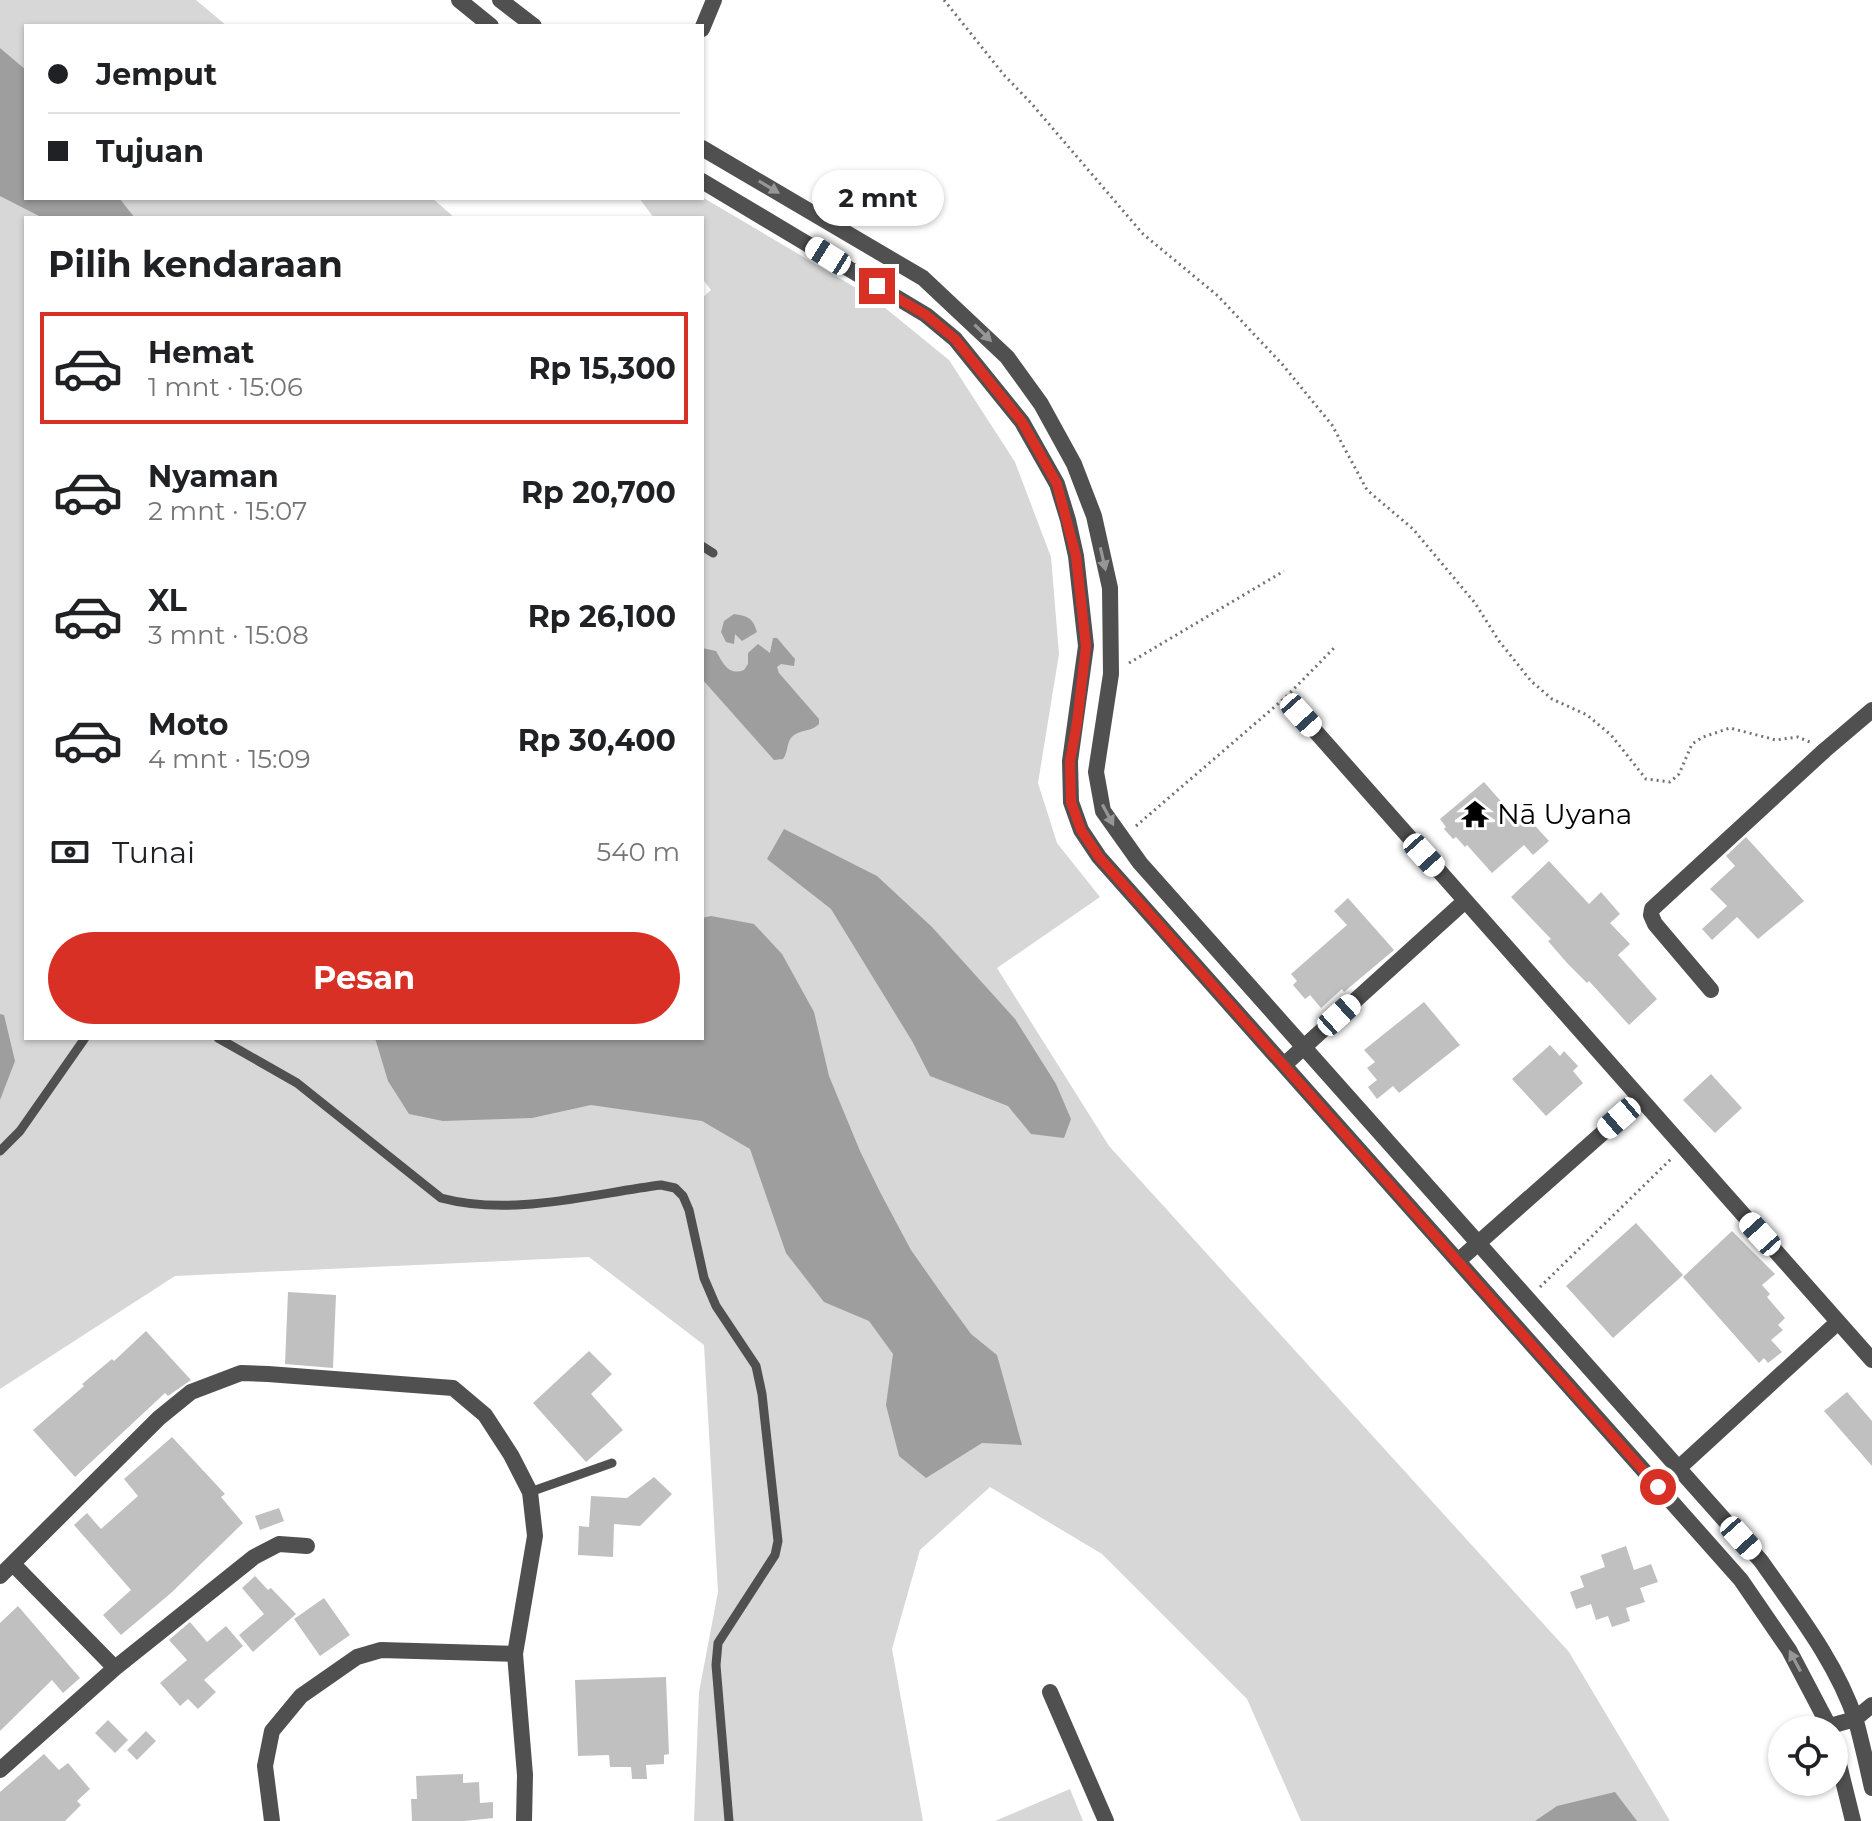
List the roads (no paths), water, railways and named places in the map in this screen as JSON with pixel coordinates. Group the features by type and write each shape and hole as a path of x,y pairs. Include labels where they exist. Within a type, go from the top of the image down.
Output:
{"street":[{"path":"459,0 489,24"},
{"path":"500,0 531,24"},
{"path":"704,24 714,0"},
{"path":"704,149 923,278 1007,357 1041,404 1074,464 1094,516 1110,588 1111,674 1096,772 1103,811 1140,863 1761,1561 1810,1631 1835,1676 1855,1719 1872,1788"},
{"path":"704,182 926,315 955,339 1022,422 1057,484 1076,556 1086,646 1070,761 1071,802 1081,830 1099,857 1741,1580 1789,1650 1824,1716"},
{"path":"1711,990 1655,924 1652,909 1872,710"},
{"path":"1301,715 1872,1360"},
{"path":"1284,1065 1465,901"},
{"path":"1458,1261 1641,1099"},
{"path":"1658,1487 1838,1322"},
{"path":"0,1576 159,1418 191,1392 241,1373 453,1388 485,1415 530,1492 535,1536 515,1654 525,1775 524,1821"},
{"path":"0,1770 115,1668 254,1557 279,1544 307,1546"},
{"path":"13,1564 115,1668"},
{"path":"272,1821 265,1766 272,1731 301,1696 357,1657 381,1650 515,1654"},
{"path":"1050,1692 1106,1821"},
{"path":"1848,1722 1872,1705"},
{"path":"1847,1796 1853,1821"}],"lane":[{"path":"704,547 713,553"},
{"path":"0,1151 20,1131 84,1040"},
{"path":"222,1040 297,1083 441,1198 463,1204 534,1203 661,1185 675,1188 683,1196 704,1278 716,1306 756,1366 762,1394 778,1541 770,1564 718,1643 716,1665 729,1821"},
{"path":"530,1492 612,1463"}],"place":[{"name":"Nā Uyana","path":"1475,814"}]}
